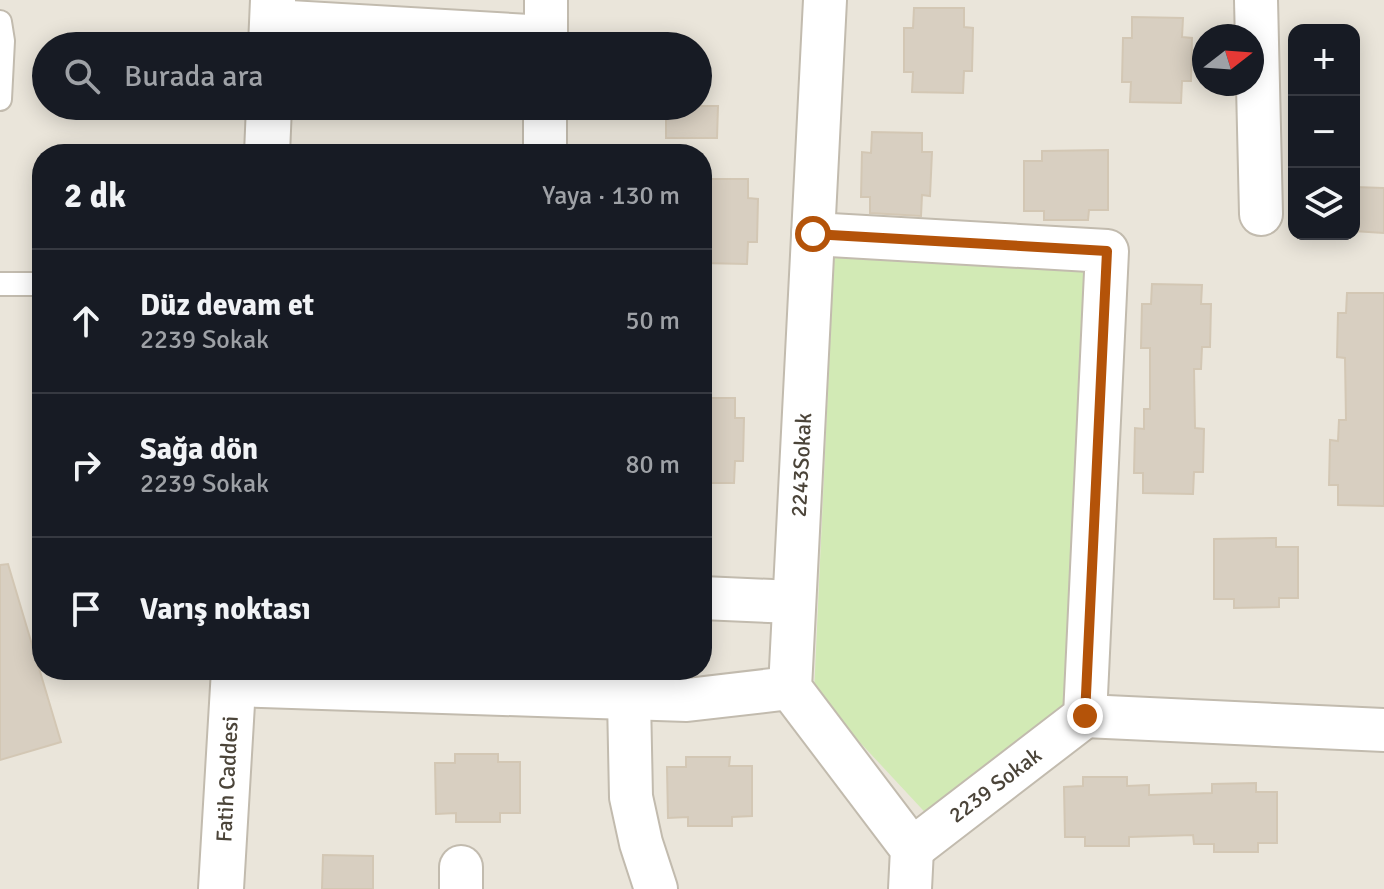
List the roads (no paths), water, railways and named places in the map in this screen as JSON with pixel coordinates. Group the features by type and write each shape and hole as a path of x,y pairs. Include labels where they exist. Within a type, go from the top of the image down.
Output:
{"street":[{"name":"2243Sokak","path":"790,688 825,0"},
{"path":"1256,0 1261,214"},
{"path":"272,22 546,28"},
{"path":"267,144 268,120"},
{"path":"545,120 545,144"},
{"path":"813,234 1107,251 1085,716 1376,726"},
{"path":"712,598 794,602"},
{"name":"Fatih Caddesi","path":"221,889 233,680"},
{"path":"271,680 687,700 790,688 911,869"},
{"path":"629,699 631,797 641,843 656,889"},
{"name":"2239 Sokak","path":"911,869 1085,716"}],"lane":[{"path":"0,22 3,41 0,99"},
{"path":"0,284 32,284"}]}
